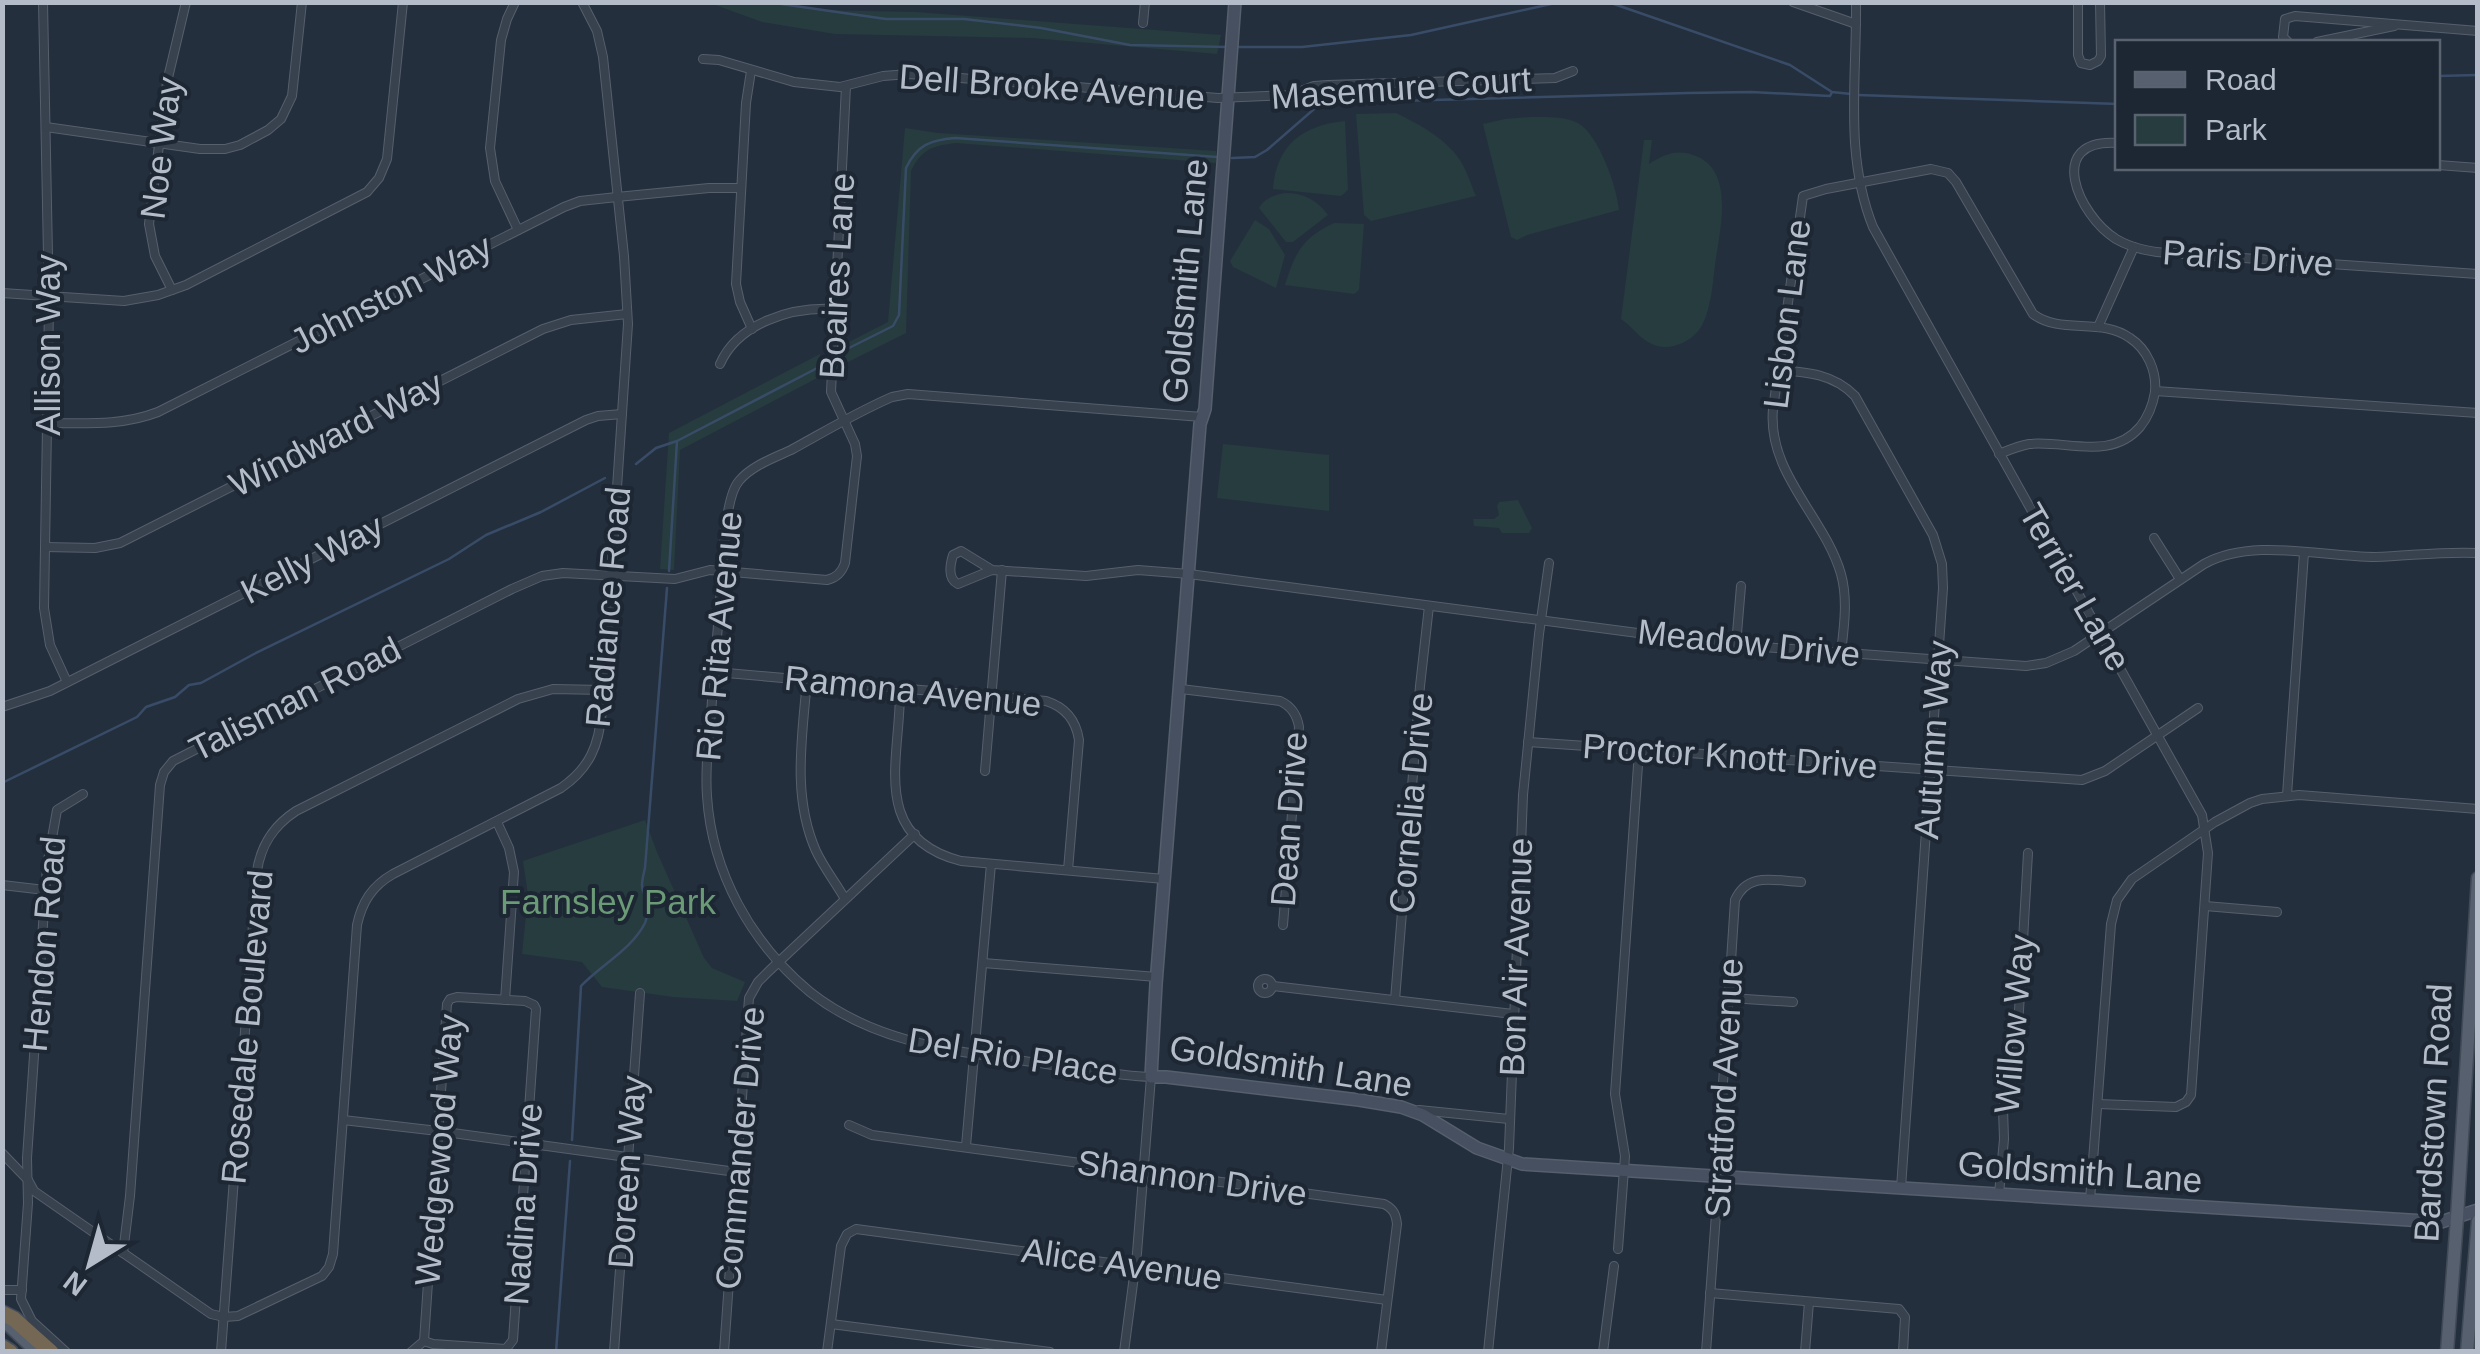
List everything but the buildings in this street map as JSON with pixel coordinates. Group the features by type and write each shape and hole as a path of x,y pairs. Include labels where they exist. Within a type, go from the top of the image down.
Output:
{"highway":[{"path":"2,1316 14,1320 51,1352"},
{"path":"2,1348 13,1352"}],"main road":[{"name":"Bardstown Road","path":"2447,1352 2473,1021 2478,878"},
{"name":"Bardstown Road","path":"2467,1352 2478,1220"},
{"path":"2,1316 38,1352"},
{"path":"2,1338 13,1352"}],"street":[{"name":"Allison Way","path":"43,2 49,297 46,628 67,682"},
{"name":"Noe Way","path":"172,290 155,256 150,215 170,71 186,2"},
{"path":"46,127 225,150 245,143 274,125 285,113 292,96 302,2"},
{"path":"2,293 124,301 147,298 172,290 357,199 379,178 386,158 403,2"},
{"path":"516,2 501,40 490,148 495,181 518,230"},
{"name":"Radiance Road","path":"224,1316 238,1316 318,1278 330,1267 357,925 364,902 384,880 574,780 586,767 600,734 627,314 601,42 582,2"},
{"path":"1144,23 1145,2"},
{"name":"Goldsmith Lane","path":"1235,2 1164,879 1152,1077 1359,1100 1410,1110 1477,1148 1522,1164 2441,1222 2478,1210"},
{"path":"1792,2 1856,24"},
{"name":"Terrier Lane","path":"1856,2 1853,140 1859,182 1877,237 2196,802 2205,830 2205,906 2188,1099 2176,1107 2098,1104"},
{"path":"2078,2 2079,60 2090,65 2101,56 2100,2"},
{"path":"2286,40 2286,19 2295,16 2394,26"},
{"path":"2327,40 2394,26 2478,31"},
{"name":"Dell Brooke Avenue","path":"702,60 720,60 794,82 846,86 908,74 1227,98"},
{"path":"751,71 736,284 752,329"},
{"name":"Masemure Court","path":"1227,98 1291,95 1314,86 1555,78 1573,71"},
{"name":"Boaires Lane","path":"836,576 845,563 856,463 855,444 830,392 846,86"},
{"name":"Paris Drive","path":"2115,144 2096,144 2084,150 2077,160 2074,182 2089,213 2108,233 2134,248 2169,254 2478,274"},
{"path":"2440,165 2478,168"},
{"path":"1859,182 1931,169 1948,173 2034,314 2050,323 2121,332 2140,346 2152,366 2155,391 2146,419 2121,442 2098,447 2027,444 1999,454"},
{"name":"Lisbon Lane","path":"1842,653 1845,596 1841,575 1776,448 1772,418 1803,196 1859,182"},
{"name":"Johnston Way","path":"48,423 113,423 158,412 572,204 709,188 741,188"},
{"path":"2098,327 2134,248"},
{"path":"720,364 734,342 752,329 804,308 833,309"},
{"name":"Windward Way","path":"46,546 96,548 120,543 543,330 571,320 627,314"},
{"name":"Autumn Way","path":"1778,370 1828,377 1849,390 1927,524 1938,548 1943,576 1902,1188"},
{"path":"2155,391 2478,413"},
{"name":"Rio Rita Avenue","path":"779,962 748,923 721,866 711,830 706,776 730,498 739,480 892,397 908,394 1202,416"},
{"name":"Kelly Way","path":"2,707 36,698 586,420 622,414"},
{"path":"2154,538 2180,580"},
{"name":"Meadow Drive","path":"992,570 966,553 956,552 950,574 958,584 992,570 1086,576 1138,570 1189,574 1736,646 2035,665 2062,657 2213,559 2241,551 2357,556 2478,554"},
{"path":"2287,795 2304,553"},
{"name":"Bon Air Avenue","path":"1488,1352 1508,1160 1523,795 1549,563"},
{"name":"Talisman Road","path":"122,1252 130,1196 164,772 179,758 525,582 563,572 676,578 710,570 821,580 836,576"},
{"path":"986,771 1002,570"},
{"path":"1736,646 1741,586"},
{"name":"Cornelia Drive","path":"1395,1000 1429,606"},
{"name":"Ramona Avenue","path":"715,672 1054,704 1065,711 1077,728 1080,747 1068,870"},
{"path":"807,680 800,766 803,812 818,855 844,899"},
{"name":"Rosedale Boulevard","path":"221,1352 257,871 268,838 296,811 518,698 554,689 602,690"},
{"path":"900,689 893,781 898,807 915,834 943,855 962,861 1164,879"},
{"name":"Dean Drive","path":"1181,689 1280,701 1296,716 1282,924"},
{"name":"Proctor Knott Drive","path":"1528,742 2082,780 2104,772 2198,708"},
{"path":"1618,1249 1625,1150 1615,1094 1639,751"},
{"name":"Hendon Road","path":"22,1290 46,890 57,810 83,794"},
{"path":"2090,1200 2110,924 2117,900 2132,879 2250,802 2287,795 2478,809"},
{"name":"Wedgewood Way","path":"424,1342 449,1000 505,1000 514,872 509,848 496,822"},
{"name":"Commander Drive","path":"724,1352 750,998 758,982 915,834"},
{"name":"Willow Way","path":"1999,1194 2004,1109 2016,1063 2028,853"},
{"path":"966,1146 991,864"},
{"name":"Stratford Avenue","path":"1706,1352 1735,900 1740,890 1756,880 1801,882"},
{"path":"2,884 46,890"},
{"path":"2205,906 2277,912"},
{"name":"Del Rio Place","path":"779,962 823,1001 864,1025 919,1044 1152,1077"},
{"path":"983,963 1157,978"},
{"path":"1273,986 1513,1014"},
{"name":"Doreen Way","path":"614,1352 640,992"},
{"path":"1730,998 1793,1002"},
{"name":"Nadina Drive","path":"424,1342 504,1349 512,1343 536,1009 530,1002 505,1000"},
{"path":"1124,1352 1152,1077"},
{"path":"1410,1110 1509,1119"},
{"path":"343,1120 736,1172"},
{"name":"Shannon Drive","path":"849,1125 872,1135 1389,1206 1398,1224 1381,1352"},
{"path":"2,1153 34,1192 211,1314 224,1316"},
{"name":"Alice Avenue","path":"831,1324 841,1246 848,1234 856,1230 1387,1300"},
{"path":"1603,1352 1614,1266"},
{"path":"2,1290 22,1290 27,1315 66,1352"},
{"path":"1710,1293 1899,1309 1905,1317 1902,1352"},
{"path":"1805,1352 1808,1302"},
{"path":"827,1352 831,1324 1050,1352"},
{"path":"411,1352 424,1342"}],"green space":[{"path":"710,3 781,3 816,10 916,12 1221,35 1217,54 1032,38 835,34 762,22"},
{"path":"1396,113 1431,132 1454,152 1476,196 1371,221 1364,215 1356,114"},
{"path":"1530,117 1567,119 1586,129 1606,162 1619,210 1517,240 1511,237 1483,124"},
{"path":"1345,121 1348,190 1341,196 1273,189 1280,160 1294,140 1316,127"},
{"path":"905,128 1216,151 1216,163 956,143 929,150 911,171 906,333 842,365 841,346 888,322"},
{"path":"1644,140 1652,140 1649,164 1681,153 1707,162 1716,174 1722,203 1706,315 1692,337 1670,347 1651,344 1621,319"},
{"path":"1285,193 1310,198 1328,215 1293,242 1286,242 1259,208 1267,199"},
{"path":"1255,220 1269,229 1285,255 1276,288 1233,267 1230,261"},
{"path":"1334,223 1364,224 1359,290 1354,294 1285,285 1301,248"},
{"path":"820,354 821,376 680,450 674,570 660,569 669,433"},
{"path":"1223,444 1329,455 1329,511 1217,498"},
{"path":"1518,500 1532,528 1529,533 1502,533 1499,528 1474,526 1473,519 1494,519 1499,515 1499,502"},
{"name":"Farnsley Park","path":"645,820 704,958 712,968 745,982 737,1001 602,987 582,962 522,954 528,895 523,861"}],"waterway":[{"path":"767,2 886,19 964,19 1041,28 1130,45 1227,47"},
{"path":"1235,47 1302,47 1411,35 1560,2"},
{"path":"1600,2 1790,65 1832,92 1851,94"},
{"path":"2440,76 2478,75"},
{"path":"1232,158 1255,157 1267,150 1321,103 1751,92 1830,96 1832,92"},
{"path":"1858,95 2115,104"},
{"path":"841,354 893,326 899,315 906,168 925,145 955,138 1217,157"},
{"path":"669,571 677,441 825,364"},
{"path":"636,464 656,448 677,441"},
{"path":"2,783 137,717 146,707 175,697 189,685 201,683 449,559 486,535 541,512 605,478"},
{"path":"572,1140 581,986 632,941 647,917 648,899 642,885 667,588"},
{"path":"556,1352 570,1161"}]}
